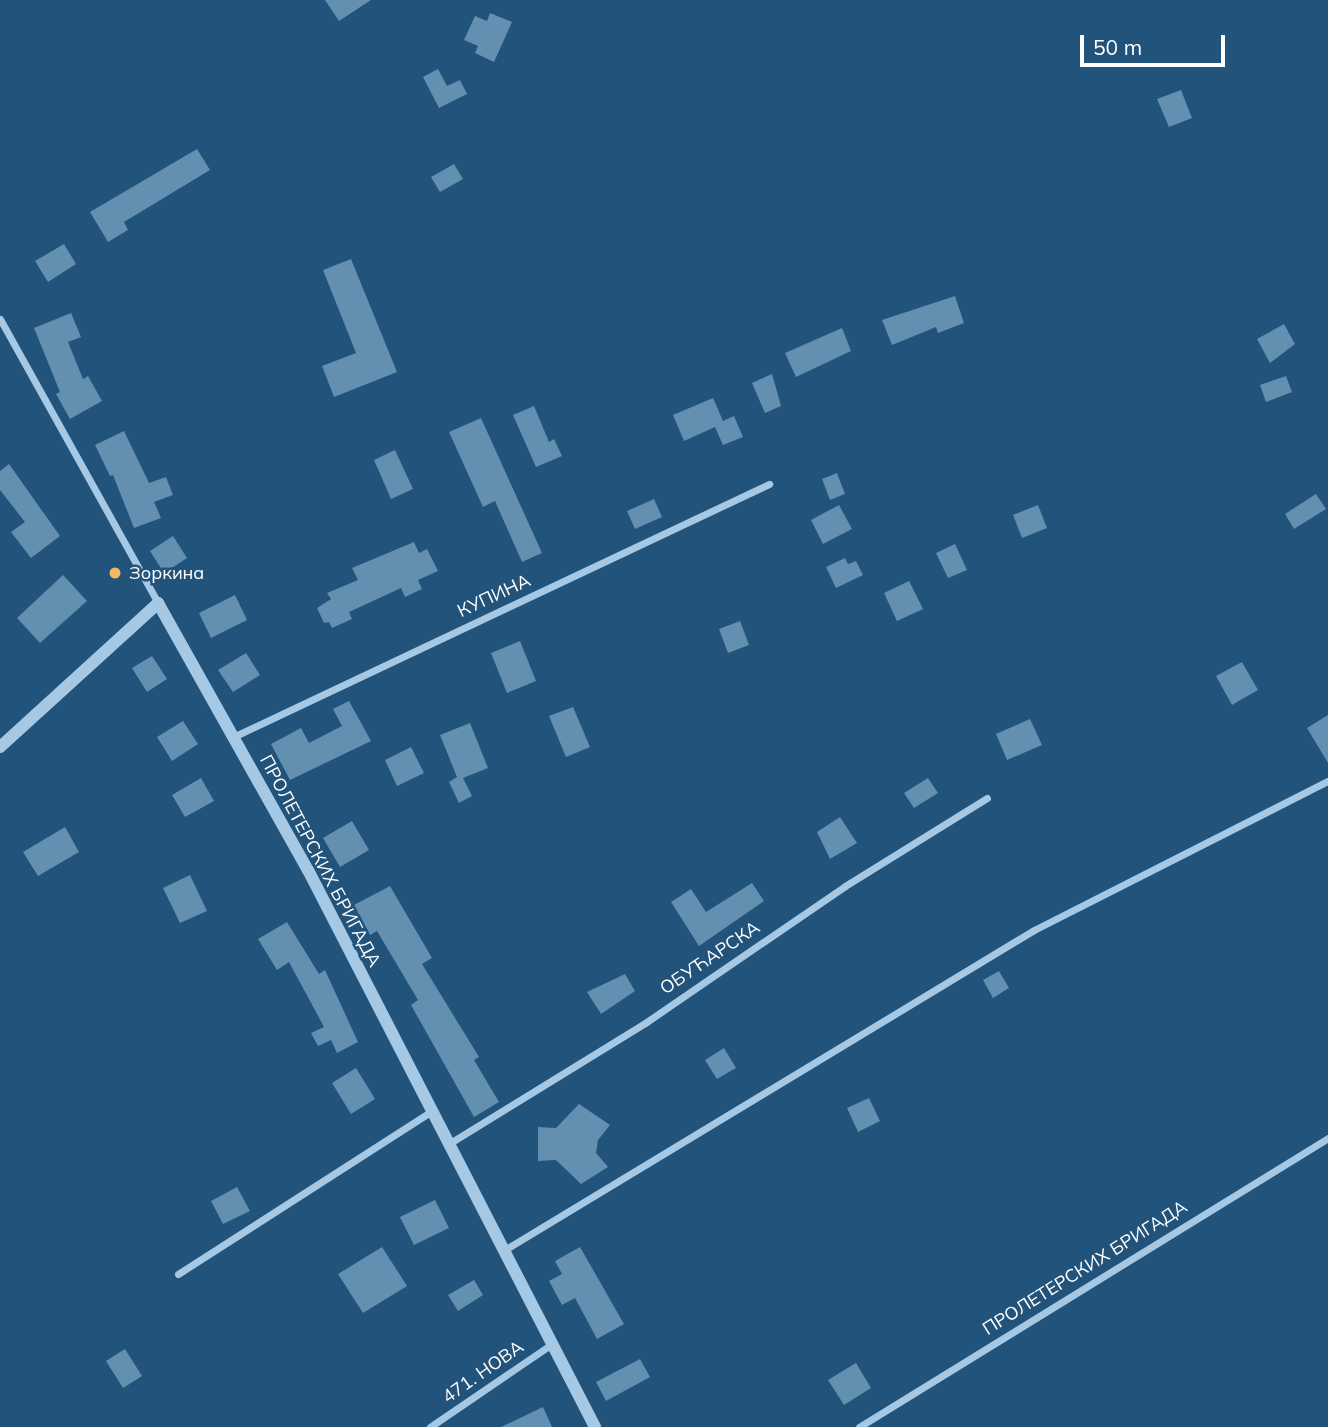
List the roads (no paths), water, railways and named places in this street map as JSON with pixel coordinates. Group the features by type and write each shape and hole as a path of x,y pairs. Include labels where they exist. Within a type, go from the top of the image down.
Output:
{"street":[{"name":"ПРОЛЕТЕРСКИХ БРИГАДА","path":"0,319 233,737 506,1249 595,1427"},
{"name":"КУПИНА","path":"233,737 769,484"},
{"path":"0,747 158,603"},
{"path":"506,1249 1034,930 1328,781"},
{"name":"ОБУЋАРСКА","path":"450,1143 645,1023 845,886 987,798"},
{"path":"178,1274 433,1110"},
{"name":"ПРОЛЕТЕРСКИХ БРИГАДА","path":"859,1427 1328,1138"},
{"name":"471. НОВА","path":"430,1427 553,1343"}],"place":[{"name":"Зоркина","path":"115,573"}]}
